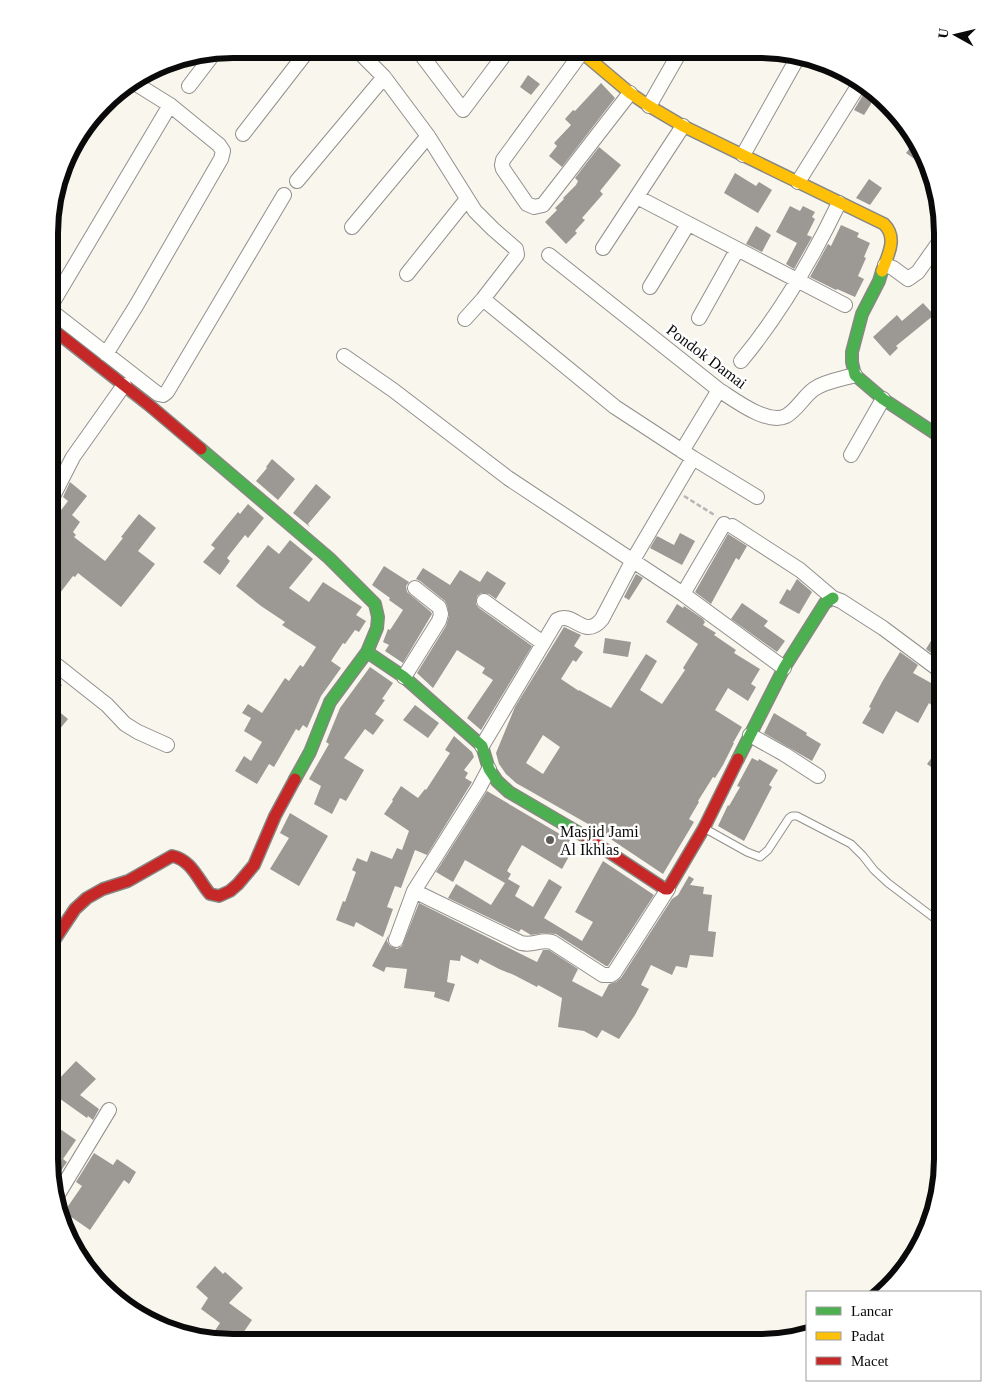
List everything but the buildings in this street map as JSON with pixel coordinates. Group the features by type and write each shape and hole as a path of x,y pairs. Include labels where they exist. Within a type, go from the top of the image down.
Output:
{"street":[{"path":"243,134 302,58"},
{"path":"366,58 384,77 428,136 475,211 516,249 517,255 484,299 465,319"},
{"path":"424,58 463,110 502,58"},
{"path":"576,58 503,160 503,169 527,204 534,207 543,205 630,93"},
{"path":"589,58 630,93 682,126 884,224 889,229 892,245 879,281 862,314 852,352 852,362 855,375 883,399 934,433"},
{"path":"648,106 676,58"},
{"path":"189,86 210,59"},
{"path":"743,155 795,62"},
{"path":"297,181 384,77"},
{"path":"106,354 136,306 221,158 223,151 219,145 170,105 138,85"},
{"path":"798,182 857,87"},
{"path":"58,293 170,105"},
{"path":"603,248 682,126"},
{"path":"352,227 428,136"},
{"path":"58,330 66,332 106,354 158,394 163,395 167,392 284,195"},
{"path":"637,197 845,306"},
{"path":"407,274 467,200"},
{"path":"741,361 757,342 797,281 839,203"},
{"path":"650,287 688,224"},
{"path":"885,265 893,268 908,279 918,272 934,249"},
{"path":"699,318 737,250"},
{"name":"Pondok Damai","path":"549,255 719,390 761,415 772,418 786,416 815,389 824,384 855,375"},
{"path":"484,299 615,407 757,497"},
{"path":"58,321 66,332 124,385 329,558 375,604 378,617 377,628 368,652 330,702 310,752 275,816 254,865 238,884 230,891 219,896 210,894 186,861 179,856 172,856 128,880 87,898 75,909 58,934"},
{"path":"344,356 393,390 508,478 683,594 784,668"},
{"path":"58,486 73,457 124,385"},
{"path":"482,746 557,620 566,617 586,627 594,626 602,619 633,560 674,490 687,454 719,390"},
{"path":"851,455 883,399"},
{"path":"683,594 728,525 800,570 833,598 883,628 934,666"},
{"path":"404,677 439,621 441,614 439,607 415,588"},
{"path":"414,891 521,944 542,941 552,942 603,975 611,976 668,889 704,828 784,668 825,603 833,598"},
{"path":"484,601 543,643"},
{"path":"368,652 404,677 482,746 489,769 497,781 509,792 582,834 668,889"},
{"path":"58,666 107,705 126,724 138,732 167,745"},
{"path":"750,735 818,776"},
{"path":"396,940 414,891 489,769"},
{"path":"60,1187 109,1110"}],"lane":[{"path":"704,828 747,852 760,857 768,850 788,818 798,816 851,844 888,883 933,917"}],"path":[{"path":"674,490 728,525"}],"traffic: fast":[{"path":"882,271 862,314 852,352 855,375 883,399 934,433"},
{"path":"201,449 329,558 375,604 378,617 377,628 367,652 330,702 310,752 295,779"},
{"path":"738,759 784,668 825,603 833,598"},
{"path":"367,652 404,677 482,746 489,769 497,781 509,792 586,837"}],"traffic: slow":[{"path":"588,58 630,93 683,126 884,224 888,229 891,241 889,253 882,271"}],"traffic: jam":[{"path":"58,333 201,449"},
{"path":"586,837 665,889 668,889 704,828 738,759"},
{"path":"58,934 75,909 87,898 103,889 128,881 172,856 179,858 190,866 210,894 219,896 230,891 254,865 275,816 295,779"}],"place":[{"name":"Masjid Jami Al Ikhlas","path":"550,840"}]}
